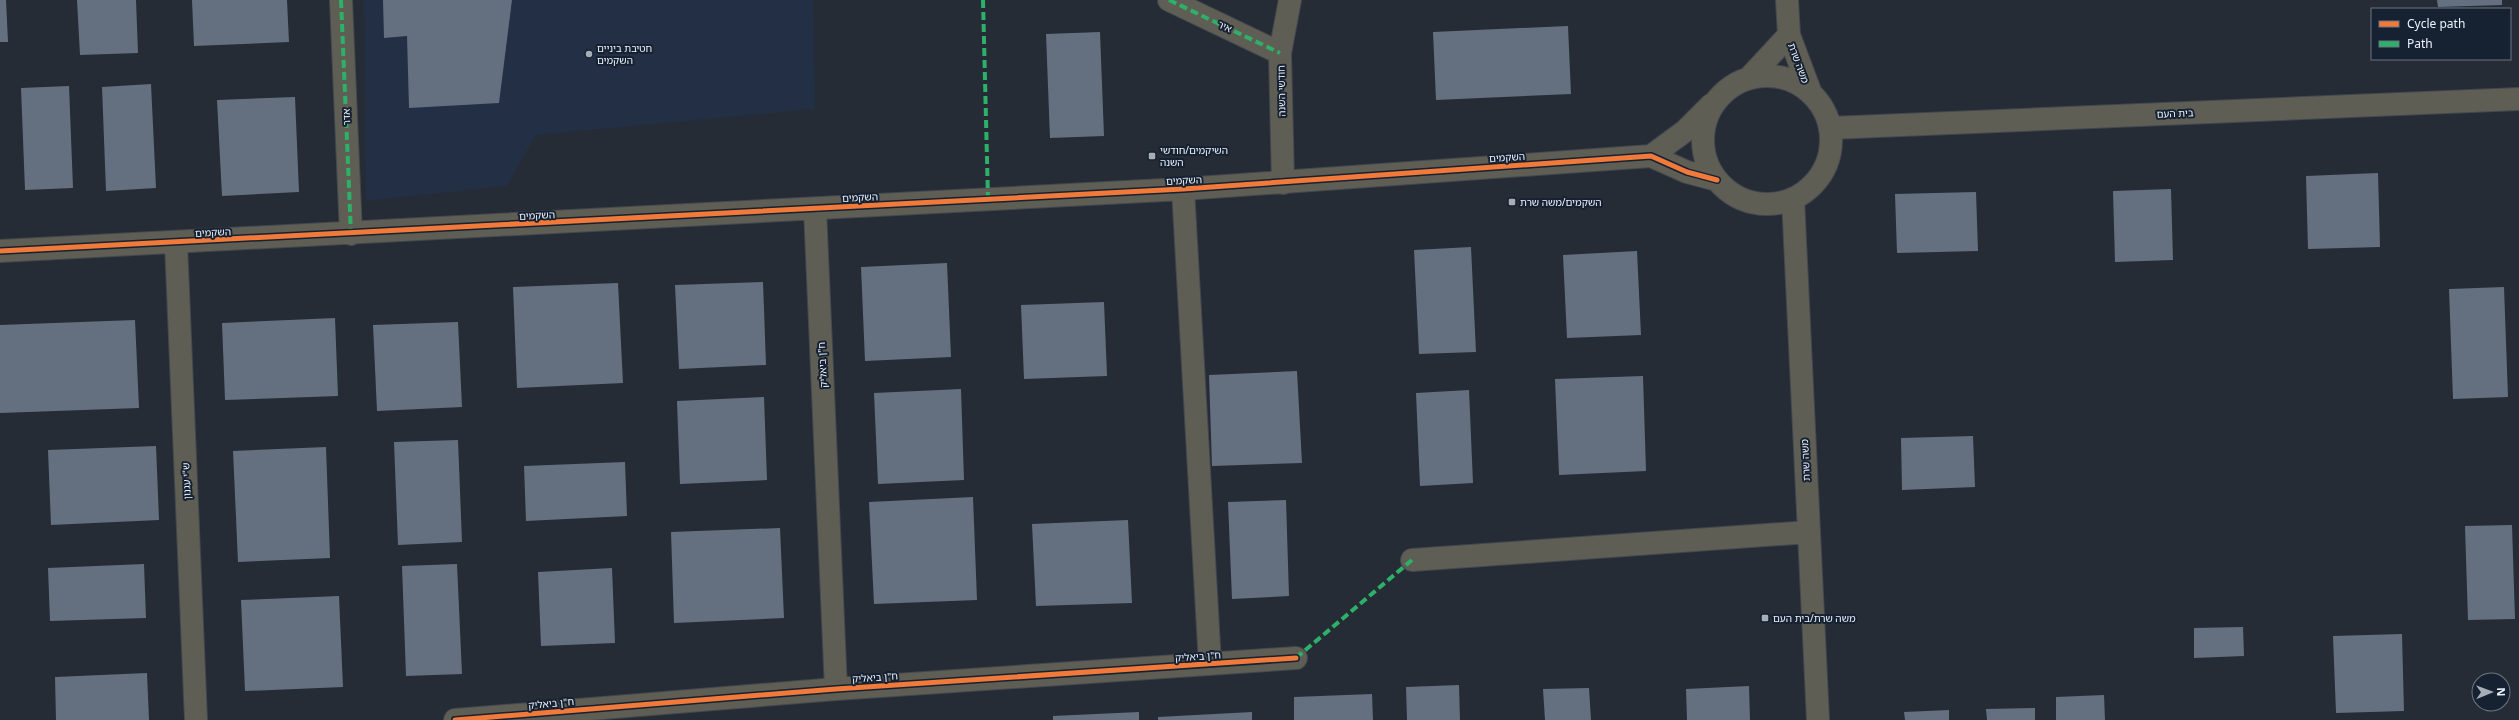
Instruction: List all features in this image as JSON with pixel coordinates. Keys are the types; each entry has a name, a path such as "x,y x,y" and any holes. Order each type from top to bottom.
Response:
{"street":[{"name":"אדר","path":"341,0 351,234"},
{"name":"איר","path":"1169,0 1280,53"},
{"name":"חודשי השנה","path":"1283,183 1280,53 1290,0"},
{"name":"משה שרת","path":"1788,0 1789,35 1810,91"},
{"name":"משה שרת","path":"1750,77 1789,35"},
{"path":"1651,156 1685,131 1731,86 1750,77 1771,75 1791,80 1810,91 1823,108 1830,128 1831,150 1824,170 1811,188 1793,199 1772,204 1751,202 1732,194 1717,180 1707,161 1703,140 1706,119 1716,101"},
{"name":"בית העם","path":"1830,128 2519,99"},
{"name":"השקמים","path":"0,251 351,234 1183,189 1651,156 1687,172 1717,180"},
{"path":"1183,189 1210,664"},
{"name":"משה שרת","path":"1793,199 1818,720"},
{"name":"ח\"ן ביאליק","path":"815,209 836,689"},
{"name":"ש\"י עגנון","path":"176,243 196,720"},
{"path":"1412,560 1809,532"},
{"name":"ח\"ן ביאליק","path":"455,720 836,689 1296,658"}],"shaded area":[{"name":"חטיבת ביניים השקמים","path":"364,0 813,0 815,109 536,135 507,186 366,201"}],"building":[{"path":"0,0 6,0 8,42 0,42"},
{"path":"77,0 136,0 138,53 80,55"},
{"path":"192,0 287,0 289,42 194,46"},
{"path":"383,0 512,0 499,103 409,108 407,36 384,38"},
{"path":"2437,0 2502,0 2502,5 2438,7"},
{"path":"1568,26 1571,94 1436,100 1433,32"},
{"path":"1100,32 1104,136 1050,138 1046,34"},
{"path":"151,84 156,188 106,191 102,87"},
{"path":"69,86 73,188 25,190 21,88"},
{"path":"295,97 299,192 222,196 217,100"},
{"path":"2378,173 2380,247 2308,249 2306,176"},
{"path":"2171,189 2173,260 2115,262 2113,191"},
{"path":"1976,192 1978,251 1897,253 1895,194"},
{"path":"1471,247 1476,352 1419,354 1414,250"},
{"path":"1637,251 1641,335 1567,338 1563,255"},
{"path":"947,263 951,357 865,361 861,267"},
{"path":"763,282 766,365 679,369 675,285"},
{"path":"618,283 623,383 517,388 513,287"},
{"path":"2504,287 2508,397 2453,399 2449,289"},
{"path":"1104,302 1107,376 1024,379 1021,305"},
{"path":"335,318 338,396 225,400 222,323"},
{"path":"135,320 139,408 0,413 0,325"},
{"path":"458,322 462,407 377,411 373,325"},
{"path":"1297,371 1302,463 1212,466 1209,375"},
{"path":"1643,376 1646,471 1559,475 1555,379"},
{"path":"961,389 964,480 878,484 874,393"},
{"path":"1469,390 1473,483 1420,486 1416,393"},
{"path":"764,397 767,480 680,484 677,401"},
{"path":"1973,436 1975,487 1902,490 1901,438"},
{"path":"458,440 462,542 398,545 394,442"},
{"path":"156,446 159,520 51,525 48,450"},
{"path":"326,447 330,558 238,562 233,451"},
{"path":"625,462 627,516 526,521 524,466"},
{"path":"973,497 977,600 874,604 869,502"},
{"path":"1286,500 1289,596 1232,599 1228,502"},
{"path":"1128,520 1132,603 1036,606 1032,524"},
{"path":"2512,525 2515,619 2468,620 2465,526"},
{"path":"780,528 784,618 674,623 671,532"},
{"path":"144,564 146,618 50,621 48,568"},
{"path":"457,564 462,674 406,676 402,566"},
{"path":"612,568 615,643 541,646 538,572"},
{"path":"339,596 343,687 245,691 241,600"},
{"path":"2243,627 2244,656 2194,658 2194,628"},
{"path":"2402,634 2404,711 2336,713 2333,636"},
{"path":"147,673 149,720 56,720 55,677"},
{"path":"1459,685 1460,720 1407,720 1406,687"},
{"path":"1749,686 1750,720 1687,720 1686,689"},
{"path":"1589,688 1591,720 1545,720 1543,689"},
{"path":"1372,694 1373,720 1294,720 1294,697"},
{"path":"2104,695 2105,720 2056,720 2056,697"},
{"path":"2035,708 2035,720 1987,720 1986,709"},
{"path":"1949,710 1949,720 1905,720 1904,712"},
{"path":"1139,712 1139,720 1053,720 1053,716"},
{"path":"1252,712 1252,720 1158,720 1158,717"}],"marked path":[{"path":"341,0 351,234"},
{"path":"983,0 988,199"},
{"path":"1169,0 1280,53"},
{"path":"1296,658 1412,560"}],"cycle path":[{"path":"0,251 1183,189 1651,156 1687,172 1717,180"},
{"path":"455,720 836,689 1296,658"}],"place":[{"name":"חטיבת ביניים השקמים","path":"589,54"},
{"name":"השיקמים/חודשי השנה","path":"1152,156"},
{"name":"השקמים/משה שרת","path":"1512,202"},
{"name":"משה שרת/בית העם","path":"1765,618"}]}
